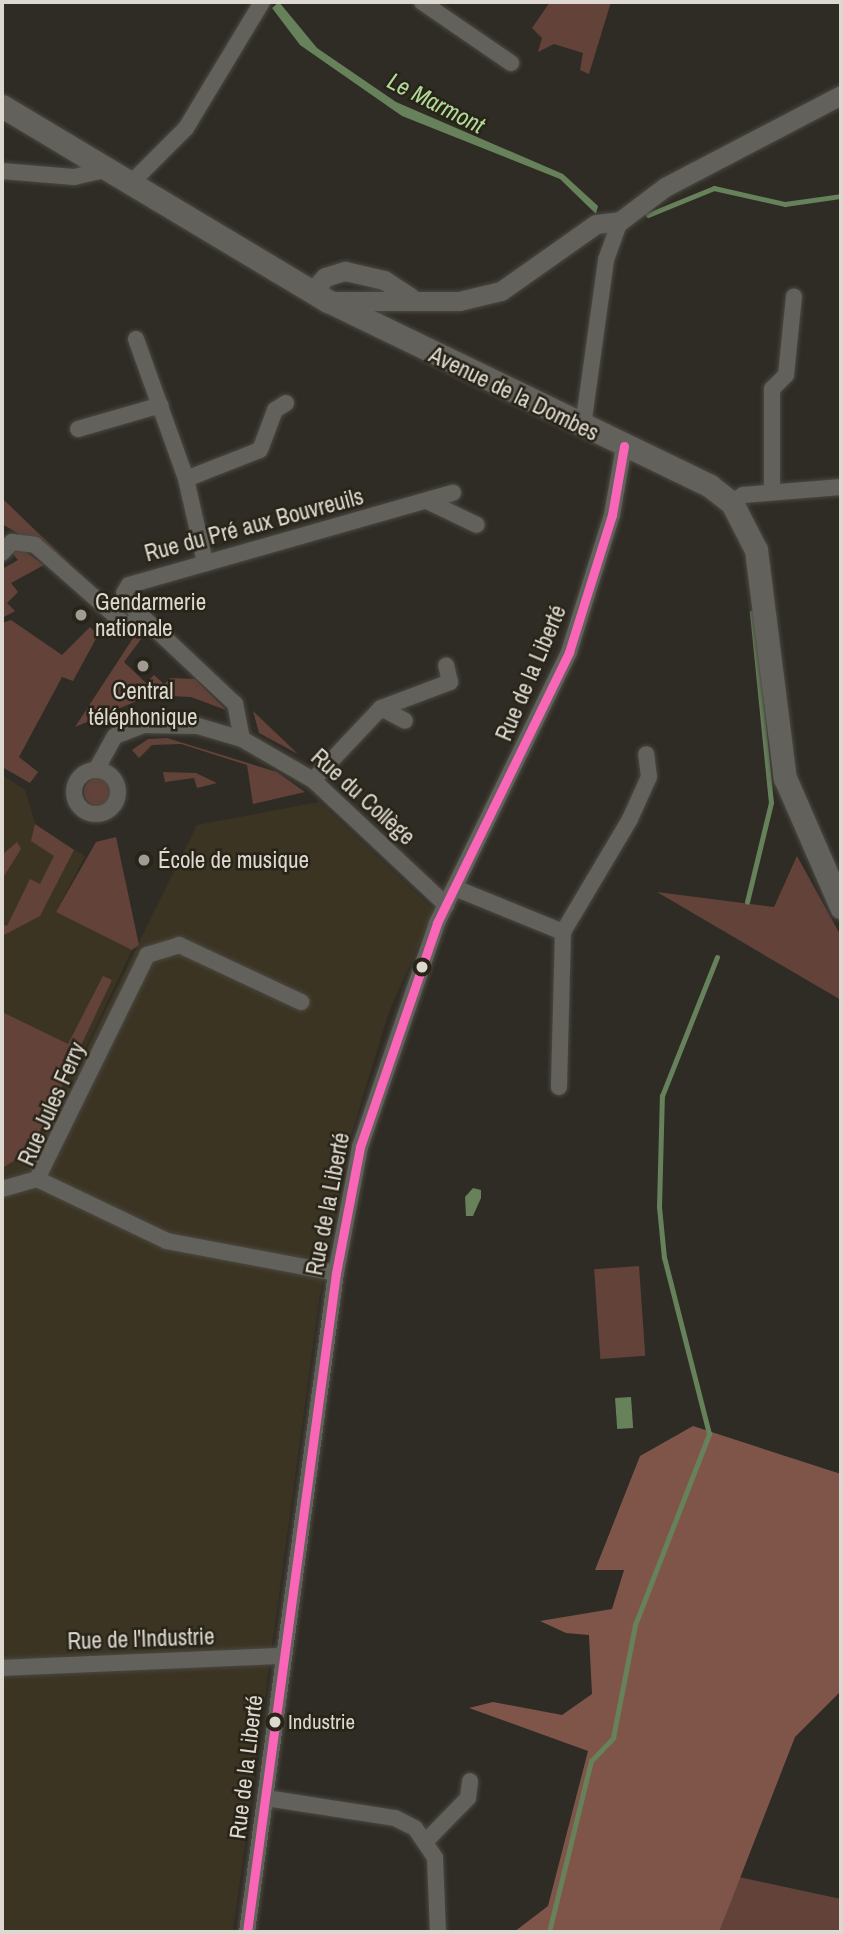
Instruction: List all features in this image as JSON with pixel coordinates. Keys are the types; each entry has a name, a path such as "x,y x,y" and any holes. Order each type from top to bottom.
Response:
{"main road":[{"name":"Avenue de la Dombes","path":"2,106 321,296 710,486 732,503 755,550 780,752 795,808 841,907"}],"street":[{"path":"131,183 186,128 262,2"},
{"path":"422,2 511,63"},
{"path":"321,296 410,297 459,301 489,295 535,271 596,224 620,221 665,187 841,95"},
{"path":"2,170 74,177 110,169"},
{"path":"583,426 606,260 620,221"},
{"path":"772,491 772,389 786,375 794,296"},
{"path":"136,339 186,479 205,562"},
{"path":"186,479 260,450 275,410 286,403"},
{"path":"78,429 161,405"},
{"name":"Rue de la Liberté","path":"247,1932 282,1656 336,1273 360,1147 446,905 569,652 612,515 624,446"},
{"path":"732,503 772,491 841,488"},
{"name":"Rue du Pré aux Bouvreuils","path":"242,739 234,704 140,615 124,593 129,584 453,493"},
{"path":"427,500 477,525"},
{"path":"2,552 12,542 35,545 128,627 140,615"},
{"path":"313,779 381,708 450,682 446,665"},
{"path":"381,708 405,721"},
{"name":"Rue du Collège","path":"96,770 115,736 142,725 198,726 242,739 313,779 446,905"},
{"path":"559,1087 563,932 630,819 649,777 646,754"},
{"path":"455,888 563,932"},
{"name":"Rue Jules Ferry","path":"301,1002 179,944 148,955 37,1179 167,1241 336,1273"},
{"path":"2,1189 37,1179"},
{"name":"Rue de l'Industrie","path":"2,1668 282,1656"},
{"path":"427,1840 468,1798 470,1781"},
{"path":"266,1798 394,1818 427,1840 435,1858 438,1932"}],"shaded area":[{"path":"279,2 317,48 396,102 563,174 598,206 596,214 560,179 402,116 300,45 272,8"},
{"path":"550,2 611,2 589,74 580,70 583,53 554,44 538,52 542,38 532,28"},
{"path":"2,498 71,565 2,524"},
{"path":"17,546 44,565 11,583 18,592 7,603 15,611 2,618 2,569 18,560 11,552"},
{"path":"11,620 62,655 90,627 98,635 73,681 62,677 19,757 38,772 30,783 2,767 2,623"},
{"path":"139,629 147,631 124,662 146,683 154,675 164,684 171,678 195,679 226,710 191,697 151,695 75,727"},
{"path":"253,711 298,754 259,733"},
{"path":"167,738 277,772 305,792 253,804 247,765 181,744 152,745 139,758 132,750 148,739"},
{"path":"163,772 196,773 217,783 197,788 194,778 165,782"},
{"path":"2,775 25,790 36,826 85,856 56,912 132,950 59,1104 197,825 319,802 434,910 389,1012 349,1142 319,1301 233,1932 2,1932"},
{"path":"98,778 108,782 112,792 108,802 98,806 88,802 84,792 88,782"},
{"path":"35,824 74,850 40,916 2,936 2,924 7,926 30,879 40,884 54,856 31,841"},
{"path":"116,837 139,945 132,950 56,912 96,842"},
{"path":"17,842 21,849 2,879 2,855"},
{"path":"797,856 841,936 841,1000 657,892 774,907"},
{"path":"103,976 112,980 31,1151 2,1168 2,1012 68,1044"},
{"path":"473,1188 481,1190 481,1198 473,1216 466,1216 465,1197"},
{"path":"639,1266 645,1356 600,1359 594,1269"},
{"path":"631,1397 633,1428 617,1429 615,1398"},
{"path":"693,1426 841,1474 841,1691 795,1737 719,1932 514,1932 548,1906 588,1751 469,1708 493,1702 562,1715 592,1694 589,1635 566,1633 540,1621 612,1609 624,1570 595,1570 640,1456"},
{"path":"739,1877 841,1899 841,1932 719,1932"}],"waterway":[{"name":"Le Marmont","path":"648,215 714,188 785,204 841,196"},
{"path":"747,902 771,803 752,613"},
{"path":"549,1932 591,1761 613,1738 635,1625 709,1434 664,1258 659,1207 662,1096 717,957"}],"transit line":[{"path":"247,1932 336,1273 360,1147 437,923 569,652 612,515 624,446"}],"place":[{"name":"Gendarmerie nationale","path":"81,615"},
{"name":"Central téléphonique","path":"143,666"},
{"name":"École de musique","path":"144,860"},
{"name":"Industrie","path":"275,1722"}]}
